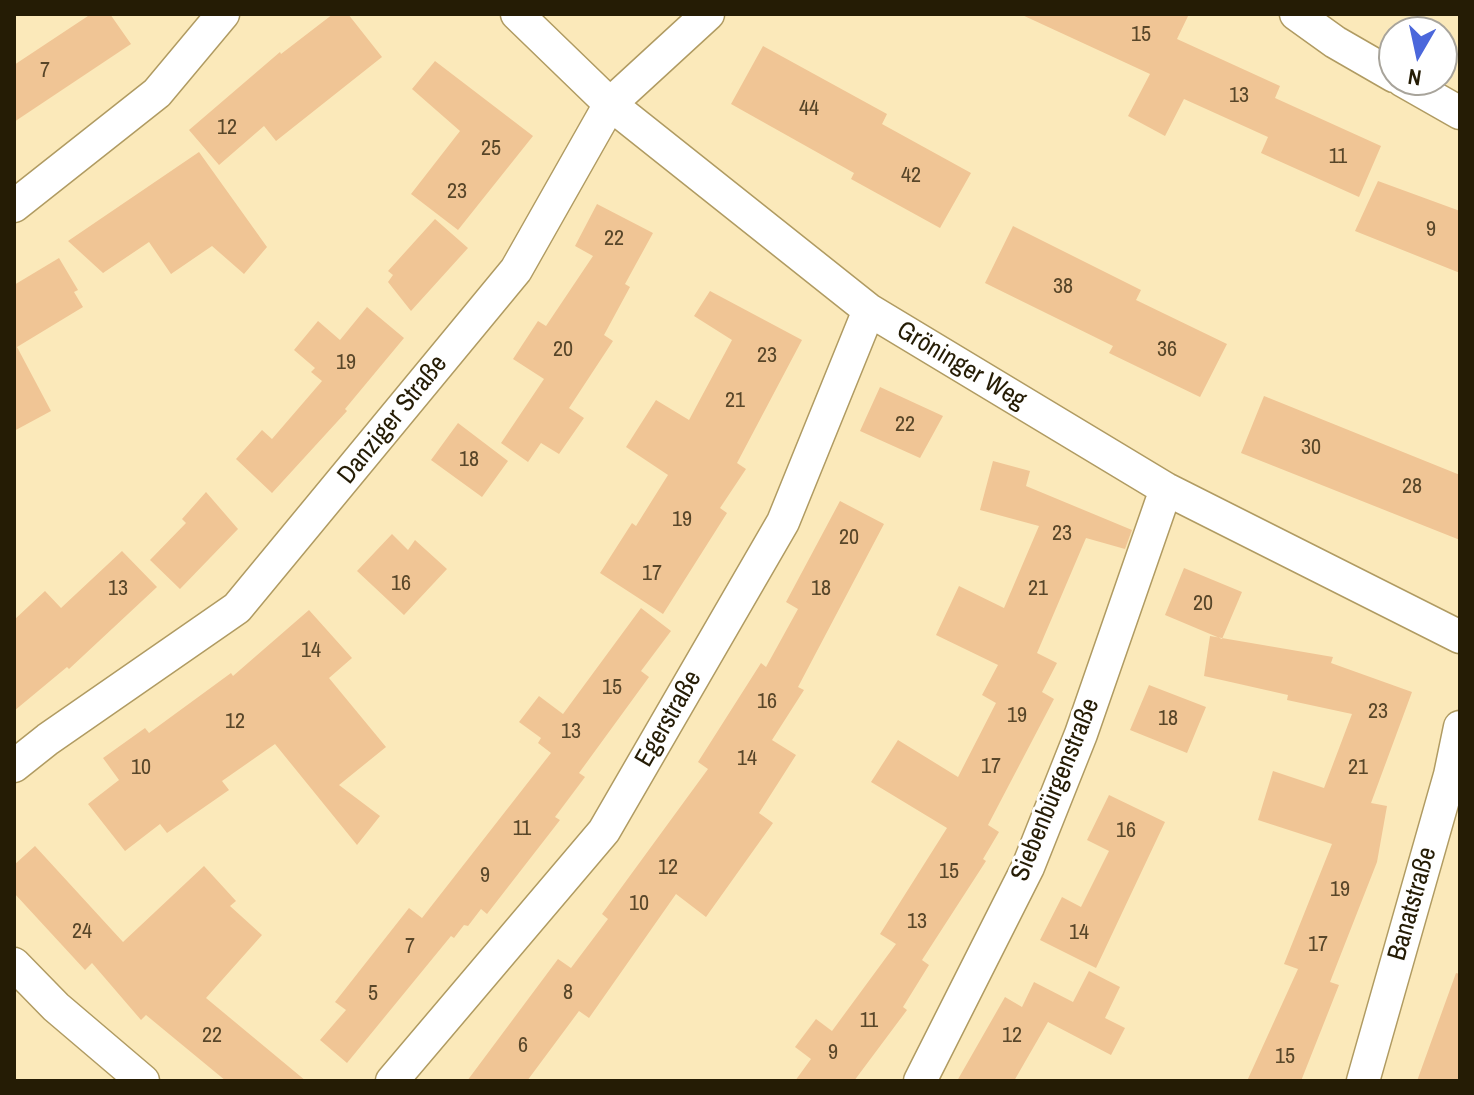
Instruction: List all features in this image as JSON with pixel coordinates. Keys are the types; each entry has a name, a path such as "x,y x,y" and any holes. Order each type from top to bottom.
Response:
{"street":[{"path":"14,206 157,93 223,14"},
{"name":"Gröninger Weg","path":"517,14 610,104 869,310 1166,489 1460,637"},
{"name":"Danziger Straße","path":"14,766 237,608 516,270 610,104 708,14"},
{"path":"1296,14 1335,42 1378,67"},
{"path":"1430,96 1460,113"},
{"name":"Egerstraße","path":"392,1081 604,831 783,522 869,310"},
{"name":"Siebenbürgenstraße","path":"920,1081 1028,867 1081,734 1166,489"},
{"name":"Banatstraße","path":"1363,1081 1450,775 1460,727"},
{"path":"14,964 56,1007 143,1081"}],"building":[{"path":"91,14 110,14 131,44 14,122 14,65"},
{"path":"333,14 348,14 382,57 276,141 264,126 219,165 189,130 280,52"},
{"path":"1020,14 1189,14 1177,39 1280,86 1275,98 1381,146 1359,197 1261,153 1268,137 1184,99 1165,136 1128,116 1150,74"},
{"path":"763,46 887,114 882,124 971,173 940,228 851,179 854,173 731,104"},
{"path":"435,61 533,136 458,230 411,194 460,131 412,89"},
{"path":"199,152 267,247 244,274 212,246 171,274 149,242 103,273 68,241"},
{"path":"1378,181 1460,211 1460,273 1355,231"},
{"path":"597,204 653,233 625,284 630,287 604,335 613,341 569,408 584,418 559,454 541,443 528,462 501,443 544,379 513,359 538,321 546,326 593,256 575,246"},
{"path":"435,219 468,248 411,311 388,282 393,275 388,271"},
{"path":"1013,226 1141,290 1136,300 1227,344 1200,397 1109,353 1113,346 985,283"},
{"path":"59,258 78,290 74,292 83,307 17,347 51,411 14,431 14,285"},
{"path":"710,291 802,340 737,463 746,469 720,508 727,513 663,614 600,573 632,523 636,526 668,475 626,447 656,400 689,420 732,340 694,316"},
{"path":"367,307 404,338 345,409 347,411 272,493 236,459 262,430 272,439 322,381 311,372 315,368 294,350 318,321 340,340"},
{"path":"880,387 943,416 920,458 860,431"},
{"path":"1264,396 1460,475 1460,540 1241,453"},
{"path":"458,423 508,461 482,497 431,460"},
{"path":"993,461 1030,471 1026,486 1132,530 1125,549 1086,538 1037,653 1057,663 1042,692 1054,699 988,825 999,832 983,859 986,861 922,960 929,965 903,1007 907,1010 854,1081 795,1081 811,1059 795,1047 816,1019 832,1031 896,944 880,934 947,828 871,782 898,740 958,777 996,703 982,695 998,665 936,635 959,586 1004,608 1039,526 980,510"},
{"path":"206,492 238,529 180,589 150,560 186,523 182,519"},
{"path":"840,501 884,524 798,687 804,690 772,740 796,755 759,813 773,823 706,917 676,894 589,1018 579,1011 527,1081 467,1081 558,959 571,968 608,919 602,914 708,769 698,762 761,663 766,667 798,609 786,602"},
{"path":"392,534 408,550 415,540 447,569 404,615 357,571"},
{"path":"122,551 157,587 69,669 67,667 14,711 14,620 45,591 61,608"},
{"path":"1184,568 1242,592 1222,639 1165,615"},
{"path":"641,608 671,631 641,671 649,677 579,773 585,777 555,817 560,820 487,914 481,909 468,926 464,925 454,938 451,936 347,1063 320,1040 346,1010 335,1002 409,908 422,918 551,753 538,743 541,738 519,722 539,696 563,714"},
{"path":"309,610 352,658 329,678 386,747 339,785 380,816 357,845 275,744 222,781 229,790 167,833 160,824 125,851 88,804 119,780 103,758 145,728 149,733 231,673 233,676"},
{"path":"1210,636 1333,657 1331,663 1412,692 1371,803 1387,806 1377,862 1330,982 1339,985 1301,1081 1247,1081 1298,969 1284,964 1332,844 1258,820 1273,771 1324,788 1352,714 1287,700 1288,695 1204,676"},
{"path":"1149,685 1206,707 1187,753 1130,730"},
{"path":"1109,795 1165,822 1096,968 1040,940 1062,897 1081,907 1109,851 1087,840"},
{"path":"35,846 123,942 204,866 236,901 230,906 262,935 206,998 306,1081 226,1081 146,1015 141,1020 92,963 85,970 14,893 14,865"},
{"path":"1089,971 1120,987 1105,1018 1125,1028 1111,1055 1048,1022 1014,1081 957,1081 1005,997 1022,1007 1034,982 1073,1002"},
{"path":"1456,973 1460,974 1460,1081 1417,1081"}]}
